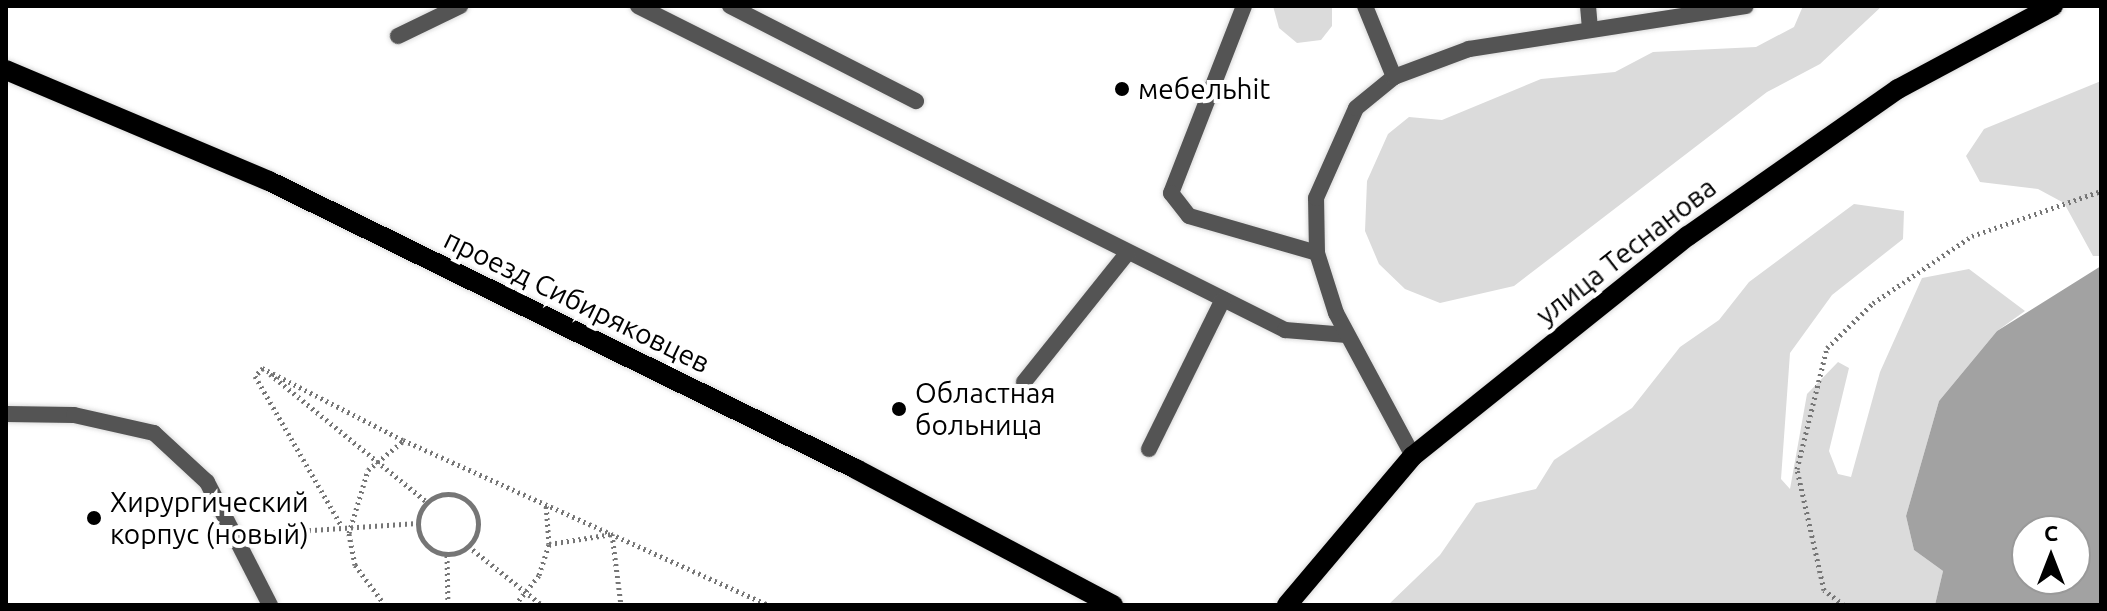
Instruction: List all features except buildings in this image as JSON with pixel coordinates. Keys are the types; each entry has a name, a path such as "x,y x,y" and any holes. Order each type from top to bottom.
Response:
{"main road":[{"name":"улица Теснанова","path":"1287,605 1413,456 1754,186 1898,89 2053,6"},
{"name":"проезд Сибиряковцев","path":"6,70 269,181 856,469 1113,605"}],"street":[{"path":"398,36 460,6"},
{"path":"638,6 1285,330 1347,335"},
{"path":"730,6 916,101"},
{"path":"1244,6 1171,193 1189,216 1317,253"},
{"path":"1365,6 1394,77"},
{"path":"1588,6 1590,27"},
{"path":"1413,456 1347,335 1317,253 1316,198 1338,136 1366,97 1394,77 1469,49 1590,27 1746,6"},
{"path":"1024,382 1128,252"},
{"path":"1149,449 1223,299"},
{"path":"6,414 74,415 154,433 207,482 270,605"}],"path":[{"path":"1844,605 1824,590 1797,469 1827,348 1873,303 1972,236 2101,191"},
{"path":"262,368 403,440 768,605"},
{"path":"262,368 427,502"},
{"path":"262,368 255,376 341,525"},
{"path":"385,605 355,565 350,525 354,500 377,463 403,440"},
{"path":"445,494 470,504 477,530 468,546 447,555 426,545 418,523 427,502 445,494"},
{"path":"515,605 527,592 549,544 546,504"},
{"path":"234,537 341,525 418,523"},
{"path":"549,544 612,534"},
{"path":"612,534 621,605"},
{"path":"468,546 542,605"},
{"path":"447,555 448,605"}],"shaded area":[{"path":"1273,6 1332,6 1332,26 1321,40 1297,43 1279,28"},
{"path":"1803,6 1882,6 1820,64 1767,92 1514,286 1440,303 1405,289 1379,264 1365,231 1367,181 1388,134 1409,117 1442,120 1541,79 1615,72 1653,52 1756,47 1794,27"},
{"path":"2101,81 2101,256 2093,256 2064,203 2038,189 1980,182 1966,156 1984,129"},
{"path":"1854,204 1904,211 1903,239 1832,295 1790,353 1781,479 1790,489 1807,394 1838,362 1849,368 1829,451 1838,474 1851,477 1880,372 1922,278 1969,269 2025,311 1997,331 1939,401 1906,516 1914,550 1943,571 1935,605 1388,605 1440,555 1476,503 1536,489 1554,460 1632,408 1680,347 1719,320 1749,282"},
{"path":"2101,266 2101,605 1935,605 1943,571 1914,550 1906,516 1939,401 1997,331"}],"place":[{"name":"мебельhit","path":"1122,89"},
{"name":"Областная больница","path":"899,409"},
{"name":"Хирургический корпус (новый)","path":"94,518"}]}
